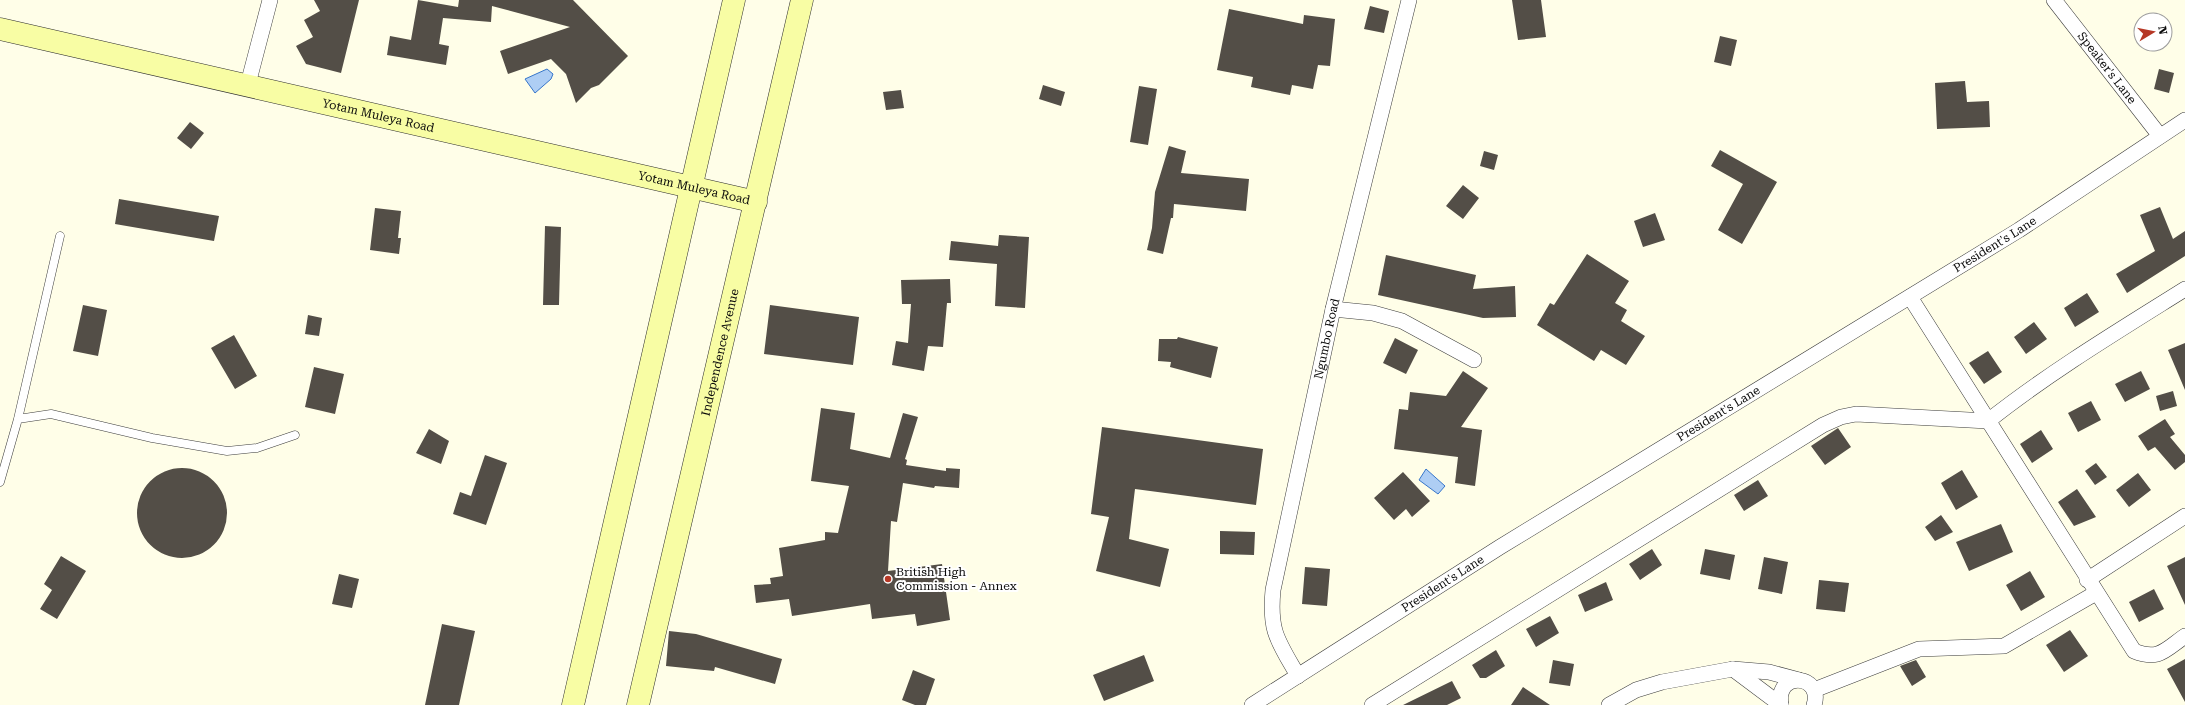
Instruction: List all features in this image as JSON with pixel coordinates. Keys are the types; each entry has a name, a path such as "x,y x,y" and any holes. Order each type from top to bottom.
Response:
{"main road":[{"path":"573,705 693,186 734,0"},
{"name":"Independence Avenue","path":"638,705 802,0"},
{"name":"Yotam Muleya Road","path":"0,29 248,84 568,160 693,186 756,202"}],"street":[{"path":"248,84 270,0"},
{"name":"Ngumbo Road","path":"1298,676 1274,632 1271,614 1273,590 1333,309 1409,0"},
{"name":"Speaker's Lane","path":"2054,0 2160,136"},
{"name":"President's Lane","path":"1252,705 1500,547 2019,230 2185,120"},
{"path":"1372,705 1829,422 1841,417 1856,414 1988,421 2017,398 2074,359 2185,289"},
{"path":"1910,297 2087,580 2134,651 2145,656 2155,656 2185,636"},
{"path":"1333,309 1373,313 1402,321 1474,360"},
{"path":"2087,580 2185,516"},
{"path":"1814,690 1919,649 2004,646 2096,593"},
{"path":"1608,705 1636,690 1662,682 1733,669 1769,672 1808,683 1814,690 1816,699 1814,705"},
{"path":"1733,669 1781,705"},
{"path":"1781,705 1780,696 1783,688 1790,682 1799,680"}],"lane":[{"path":"0,482 2,463 18,419 60,236"},
{"path":"18,419 51,414 152,438 227,451 257,448 295,435"}],"water":[{"path":"547,69 553,74 551,79 535,93 525,79"},
{"path":"1426,469 1445,486 1438,494 1419,480"}],"building":[{"path":"314,0 359,0 341,73 306,64 296,46 313,37 304,20 320,11"},
{"path":"418,0 458,7 459,0 573,0 628,56 599,85 591,88 576,103 566,74 551,59 508,74 500,51 570,27 492,6 491,22 443,18 439,44 449,46 446,65 387,55 390,36 411,40"},
{"path":"1512,0 1541,0 1546,37 1518,40"},
{"path":"1370,6 1389,11 1384,33 1364,29"},
{"path":"1229,9 1303,24 1304,15 1335,19 1330,66 1318,65 1313,89 1292,85 1290,95 1251,87 1253,77 1217,70"},
{"path":"1720,36 1737,40 1731,66 1714,62"},
{"path":"2159,69 2174,73 2169,93 2154,89"},
{"path":"1965,81 1967,102 1989,101 1990,127 1937,129 1935,83"},
{"path":"1043,85 1065,92 1061,106 1039,99"},
{"path":"1139,86 1157,89 1148,145 1130,142"},
{"path":"901,90 904,108 886,110 883,92"},
{"path":"190,122 204,133 191,149 177,138"},
{"path":"1169,146 1186,151 1181,173 1249,179 1246,211 1174,204 1173,218 1171,218 1163,254 1147,250 1152,228 1155,192"},
{"path":"1720,150 1777,182 1742,244 1718,230 1743,184 1711,166"},
{"path":"1484,151 1498,155 1494,170 1480,166"},
{"path":"1463,185 1479,198 1463,219 1446,206"},
{"path":"119,199 219,216 214,241 115,224"},
{"path":"2160,207 2173,239 2185,231 2185,256 2127,293 2116,274 2155,251 2140,215"},
{"path":"375,208 401,211 398,238 401,238 399,254 370,250"},
{"path":"1655,213 1665,240 1643,247 1634,221"},
{"path":"545,226 561,227 559,305 543,305"},
{"path":"999,235 1029,237 1025,308 995,306 997,264 949,260 951,241 998,246"},
{"path":"1587,254 1629,281 1615,303 1627,310 1621,321 1645,336 1626,365 1601,350 1594,361 1537,325 1550,303 1554,305"},
{"path":"1386,255 1476,275 1473,289 1515,286 1516,317 1483,318 1378,295"},
{"path":"950,279 951,303 947,303 943,347 928,346 924,371 892,365 896,341 908,343 911,304 902,304 901,280"},
{"path":"2087,293 2099,312 2075,327 2064,308"},
{"path":"83,305 107,310 98,356 73,351"},
{"path":"770,305 859,317 853,365 764,354"},
{"path":"308,315 322,318 319,336 305,334"},
{"path":"2034,322 2047,339 2026,354 2014,337"},
{"path":"234,335 257,376 235,389 211,348"},
{"path":"1178,337 1218,347 1211,378 1170,367 1171,362 1158,361 1159,339 1177,339"},
{"path":"1395,338 1418,350 1406,374 1383,363"},
{"path":"2185,343 2185,390 2168,350"},
{"path":"1988,351 2002,372 1984,384 1969,363"},
{"path":"314,367 344,374 335,414 305,407"},
{"path":"1463,371 1488,388 1461,427 1482,430 1475,486 1455,483 1458,457 1394,449 1399,409 1408,410 1410,392 1446,396"},
{"path":"2141,371 2150,389 2125,402 2115,384"},
{"path":"2173,391 2177,406 2160,411 2156,396"},
{"path":"2091,401 2101,420 2078,432 2068,413"},
{"path":"821,408 855,413 850,449 890,458 903,413 918,417 905,459 907,460 906,465 946,471 946,468 960,469 959,488 935,486 934,488 903,483 897,522 891,521 888,571 942,564 950,620 917,626 915,614 872,619 870,604 792,616 789,599 756,603 754,585 771,584 770,578 783,576 779,548 825,540 825,532 838,533 849,486 811,481"},
{"path":"2165,419 2175,434 2170,437 2185,455 2185,462 2175,470 2155,447 2148,451 2138,436"},
{"path":"1102,427 1263,449 1256,505 1135,489 1129,539 1169,549 1160,587 1096,571 1109,517 1091,514"},
{"path":"1838,428 1851,447 1825,465 1811,446"},
{"path":"429,429 449,441 441,464 416,453"},
{"path":"2041,430 2053,449 2032,463 2020,444"},
{"path":"485,455 507,463 486,525 453,514 460,492 471,496"},
{"path":"2096,463 2107,477 2095,485 2085,471"},
{"path":"182,468 199,472 214,481 223,496 227,513 223,530 214,545 199,554 182,558 165,554 150,545 141,530 137,513 141,496 150,481 165,472"},
{"path":"1962,470 1978,497 1956,510 1941,483"},
{"path":"1403,472 1430,501 1412,517 1406,509 1394,520 1374,498"},
{"path":"2138,473 2151,490 2129,507 2116,490"},
{"path":"1758,480 1768,496 1744,511 1734,495"},
{"path":"2077,489 2096,517 2074,526 2058,502"},
{"path":"1941,515 1953,532 1935,541 1925,527"},
{"path":"2001,524 2013,552 1969,571 1956,542"},
{"path":"1220,531 1255,532 1254,555 1220,554"},
{"path":"1652,549 1662,565 1640,580 1629,564"},
{"path":"1705,549 1735,555 1730,580 1700,574"},
{"path":"61,556 86,571 57,619 40,609 52,590 44,584"},
{"path":"1764,557 1788,562 1782,594 1758,589"},
{"path":"2185,557 2185,605 2167,566"},
{"path":"1305,567 1330,569 1327,606 1302,604"},
{"path":"2030,571 2045,597 2021,611 2006,585"},
{"path":"339,574 359,579 352,608 332,604"},
{"path":"1819,580 1849,583 1845,612 1816,609"},
{"path":"1606,582 1613,600 1585,612 1578,595"},
{"path":"2154,589 2164,609 2139,622 2129,602"},
{"path":"1550,616 1559,633 1536,647 1526,629"},
{"path":"442,624 475,631 459,705 425,705"},
{"path":"2070,630 2088,656 2064,672 2046,645"},
{"path":"669,631 696,634 782,659 775,684 715,667 714,671 666,666"},
{"path":"1496,650 1505,666 1486,678 1480,678 1472,665"},
{"path":"1144,655 1154,681 1104,701 1093,675"},
{"path":"2185,659 2185,702 2167,669"},
{"path":"1553,660 1574,664 1570,686 1549,683"},
{"path":"1916,660 1926,677 1912,686 1900,666"},
{"path":"913,670 935,679 926,705 915,705 902,700"},
{"path":"1452,681 1461,698 1447,705 1403,705"},
{"path":"1523,687 1550,705 1511,705"}],"place":[{"name":"British High Commission - Annex","path":"888,579"}]}
